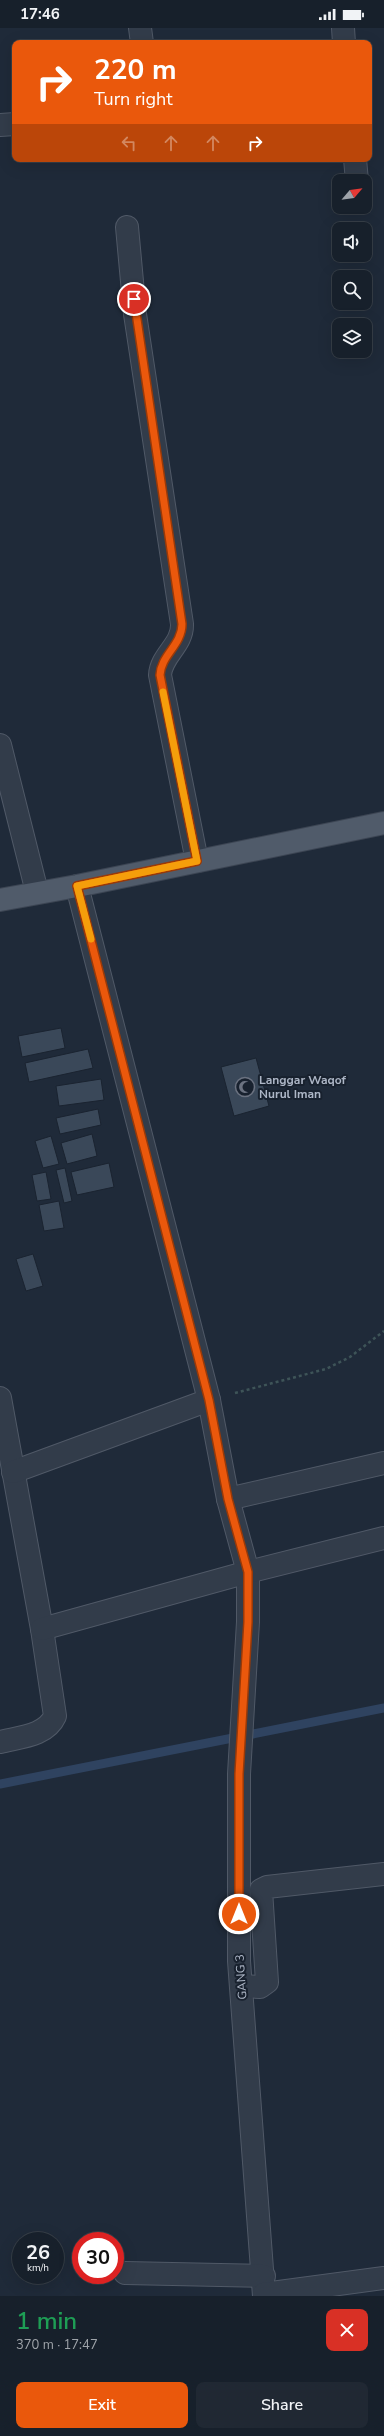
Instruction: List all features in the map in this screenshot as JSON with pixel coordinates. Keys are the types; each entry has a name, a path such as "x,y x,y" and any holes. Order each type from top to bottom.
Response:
{"main road":[{"path":"0,900 37,892 77,886 384,823"}],"street":[{"path":"140,28 142,40"},
{"path":"343,28 344,40"},
{"path":"0,125 12,124"},
{"path":"355,162 356,174"},
{"path":"126,227 136,314 182,624 179,639 165,660 160,675 197,861"},
{"path":"0,745 37,892"},
{"name":"GANG 3","path":"77,886 209,1400 228,1499 248,1572 245,1680 239,1774 239,1961 264,2288"},
{"path":"0,1398 42,1629 55,1716 51,1724 43,1731 0,1742"},
{"path":"13,1472 209,1400"},
{"path":"228,1499 384,1463"},
{"path":"42,1629 248,1572 384,1538"},
{"path":"242,1986 260,1987 266,1982 261,1890 267,1887 384,1874"},
{"path":"125,2273 264,2288 384,2278"}],"path":[{"path":"209,1400 326,1370 350,1357 384,1331"}],"building":[{"path":"61,1028 65,1048 22,1057 18,1036"},
{"path":"88,1049 93,1068 29,1082 25,1063"},
{"name":"Langgar Waqof Nurul Iman","path":"256,1058 269,1106 234,1116 221,1067"},
{"path":"101,1079 104,1100 59,1106 56,1086"},
{"path":"98,1109 101,1125 60,1134 56,1118"},
{"path":"92,1134 97,1156 67,1164 61,1143"},
{"path":"51,1136 59,1164 43,1168 35,1141"},
{"path":"109,1163 114,1187 77,1195 71,1172"},
{"path":"65,1168 72,1201 64,1203 56,1170"},
{"path":"46,1172 51,1199 37,1201 32,1175"},
{"path":"59,1201 64,1228 44,1231 39,1205"},
{"path":"33,1254 43,1286 26,1291 16,1259"}],"waterway":[{"path":"0,1784 384,1708"}],"slow traffic":[{"path":"91,939 77,886 197,861 163,692"}],"place":[{"name":"Langgar Waqof Nurul Iman","path":"245,1087"}],"route":[{"path":"134,299 182,624 181,636 165,660 160,675 197,861 77,886 209,1400 228,1499 248,1572 248,1622 239,1774 239,1914"}]}
